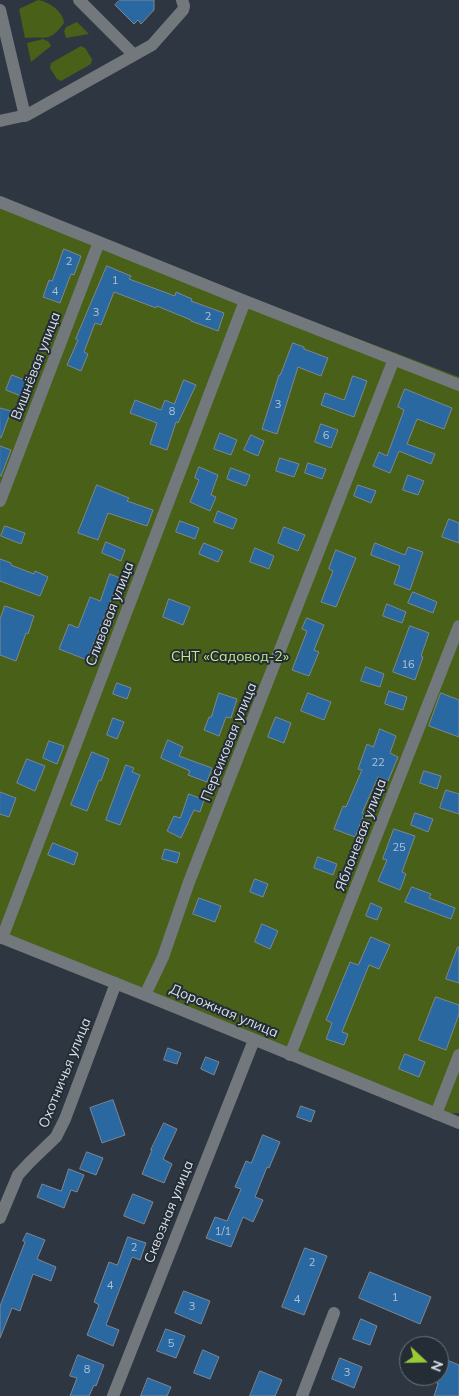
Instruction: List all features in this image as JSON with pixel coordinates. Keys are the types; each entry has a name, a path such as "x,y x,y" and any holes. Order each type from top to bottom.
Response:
{"street":[{"path":"79,0 134,55"},
{"path":"0,121 25,116 152,45 183,10 182,0"},
{"path":"0,10 25,116"},
{"path":"0,202 459,385"},
{"name":"Вишнёвая улица","path":"0,501 99,242"},
{"name":"Сливовая улица","path":"1,938 245,301"},
{"name":"Персиковая улица","path":"145,995 163,957 189,882 394,360"},
{"name":"Яблоневая улица","path":"290,1055 459,626"},
{"name":"Дорожная улица","path":"1,938 459,1123"},
{"name":"Охотничья улица","path":"0,1218 18,1175 56,1137 65,1119 116,983"},
{"name":"Сквозная улица","path":"113,1396 254,1040"},
{"path":"436,1114 459,1055"},
{"path":"302,1396 334,1313"}],"green space":[{"path":"38,0 55,8 61,15 64,23 51,36 25,38 19,9"},
{"path":"77,22 89,34 66,38 64,31 66,27"},
{"path":"43,39 49,42 51,46 31,62 27,43"},
{"path":"81,46 85,48 92,59 91,64 61,81 57,79 50,68 51,63"},
{"name":"СНТ «Садовод-2»","path":"0,200 88,236 459,377 459,1113 436,1114 0,937"}],"building":[{"path":"120,0 154,0 154,10 141,24 138,20 134,24 115,5"},
{"path":"64,249 81,256 74,275 71,274 60,303 43,297 49,280 52,281"},
{"path":"107,266 131,276 129,279 175,296 176,292 192,299 191,301 224,313 218,331 157,306 156,308 114,292 101,325 95,323 84,352 88,354 81,371 67,365"},
{"path":"293,343 328,358 321,376 298,367 277,434 262,429 279,375"},
{"path":"12,375 27,381 21,396 6,390"},
{"path":"353,376 367,381 354,417 321,405 325,393 344,400"},
{"path":"184,380 196,385 178,423 176,422 167,450 150,444 157,423 130,413 135,400 161,410 165,400 174,404"},
{"path":"405,389 452,408 444,429 417,419 407,444 435,454 431,464 399,451 390,473 373,466 379,452 387,456 404,410 398,407"},
{"path":"0,408 11,411 1,438 0,437"},
{"path":"321,424 338,430 331,448 315,442"},
{"path":"220,433 237,440 231,455 214,449"},
{"path":"251,435 264,441 258,456 244,450"},
{"path":"0,446 11,450 1,476 0,476"},
{"path":"280,458 299,464 294,477 276,471"},
{"path":"308,463 326,469 322,479 305,473"},
{"path":"199,467 218,475 211,495 216,497 210,511 190,502 199,480 195,478"},
{"path":"231,468 250,475 246,486 227,479"},
{"path":"408,475 424,481 418,495 403,490"},
{"path":"97,485 129,498 127,501 153,510 147,526 108,513 98,540 78,533"},
{"path":"358,485 376,491 371,503 354,496"},
{"path":"218,511 237,519 233,529 214,522"},
{"path":"449,519 459,523 459,543 442,537"},
{"path":"180,521 199,528 195,539 176,532"},
{"path":"5,526 25,533 21,544 1,536"},
{"path":"284,527 305,535 298,551 278,543"},
{"path":"106,542 125,550 121,561 102,553"},
{"path":"204,543 223,551 218,562 199,554"},
{"path":"375,543 405,555 408,547 423,552 410,590 394,584 400,566 371,555"},
{"path":"255,548 274,556 269,569 250,562"},
{"path":"336,550 356,558 336,607 321,602 333,571 329,569"},
{"path":"0,559 34,574 35,571 48,577 40,596 0,581"},
{"path":"110,574 125,580 119,597 113,595 87,660 59,649 69,624 78,628 90,597 100,601"},
{"path":"413,592 437,602 433,613 408,603"},
{"path":"169,599 190,607 183,625 163,617"},
{"path":"387,604 406,612 402,623 383,616"},
{"path":"5,606 34,616 16,661 0,655 0,620"},
{"path":"307,618 324,625 314,650 319,652 309,676 292,670 307,631 302,629"},
{"path":"410,626 429,633 415,680 393,672"},
{"path":"366,667 384,674 380,687 361,681"},
{"path":"117,683 131,688 127,699 113,694"},
{"path":"389,691 407,697 403,710 385,704"},
{"path":"219,693 237,699 231,718 226,717 219,736 204,730 209,717 211,717"},
{"path":"308,693 331,702 324,720 301,711"},
{"path":"441,693 459,700 459,737 429,726"},
{"path":"276,717 291,723 284,743 268,737"},
{"path":"113,718 124,722 117,739 107,735"},
{"path":"380,729 396,736 390,753 398,757 388,781 378,777 362,813 364,814 355,837 334,829 343,806 346,807 362,770 358,769 367,744 373,747"},
{"path":"168,740 183,747 179,756 212,768 207,782 188,775 190,771 161,758"},
{"path":"49,741 64,746 57,764 43,758"},
{"path":"92,752 109,759 87,811 71,805"},
{"path":"27,759 45,766 35,791 17,783"},
{"path":"126,765 134,768 132,772 140,775 120,825 106,820"},
{"path":"424,771 441,776 437,789 420,783"},
{"path":"446,790 459,794 459,814 440,808"},
{"path":"0,792 16,798 9,817 0,814"},
{"path":"189,794 204,800 200,812 194,810 181,838 167,831 174,816 180,818"},
{"path":"415,813 433,819 428,832 411,825"},
{"path":"394,829 415,836 402,872 406,874 400,890 378,881 387,860 383,859"},
{"path":"53,843 78,853 74,865 48,855"},
{"path":"165,849 180,853 177,863 162,859"},
{"path":"318,857 337,864 333,875 314,868"},
{"path":"255,879 268,884 263,897 250,892"},
{"path":"412,887 431,894 429,898 455,908 451,919 405,902"},
{"path":"199,898 221,906 215,922 193,914"},
{"path":"371,903 382,908 377,920 366,916"},
{"path":"262,924 278,931 270,949 255,942"},
{"path":"371,937 390,945 379,969 369,965 342,1032 348,1034 344,1045 326,1039 332,1023 326,1020 350,962 358,965"},
{"path":"459,947 459,983 446,979"},
{"path":"436,997 459,1005 459,1014 446,1050 419,1040"},
{"path":"168,1048 181,1053 177,1064 164,1060"},
{"path":"405,1054 425,1062 419,1077 399,1069"},
{"path":"206,1057 219,1062 214,1075 201,1069"},
{"path":"113,1100 125,1135 102,1143 90,1108"},
{"path":"301,1106 315,1111 311,1122 297,1117"},
{"path":"164,1123 177,1129 163,1159 172,1164 164,1183 142,1174"},
{"path":"263,1135 280,1142 255,1197 263,1200 253,1222 243,1217 231,1247 206,1238 215,1217 227,1221 241,1189 235,1187 246,1161 251,1163"},
{"path":"87,1152 103,1158 96,1175 80,1169"},
{"path":"69,1169 84,1175 77,1192 71,1190 64,1208 37,1197 42,1184 61,1191"},
{"path":"133,1194 153,1202 144,1224 124,1216"},
{"path":"27,1233 45,1240 37,1259 56,1267 51,1281 33,1274 20,1311 12,1308 0,1338 0,1306"},
{"path":"128,1237 146,1243 140,1260 132,1257 106,1325 119,1330 113,1346 87,1335 99,1305 94,1302 109,1262 117,1265"},
{"path":"305,1248 327,1256 304,1315 282,1307"},
{"path":"370,1272 431,1297 420,1324 359,1298"},
{"path":"184,1291 210,1301 201,1324 175,1313"},
{"path":"361,1319 377,1326 370,1345 353,1339"},
{"path":"166,1329 185,1336 176,1358 157,1351"},
{"path":"203,1350 219,1357 210,1379 194,1373"},
{"path":"78,1355 104,1365 96,1386 94,1385 89,1396 70,1396 77,1378 70,1376"},
{"path":"340,1358 362,1367 354,1388 332,1379"},
{"path":"449,1361 459,1365 459,1396 434,1396 437,1386 449,1386"},
{"path":"260,1371 282,1380 275,1396 250,1396"},
{"path":"148,1378 171,1387 167,1396 141,1396"}]}
